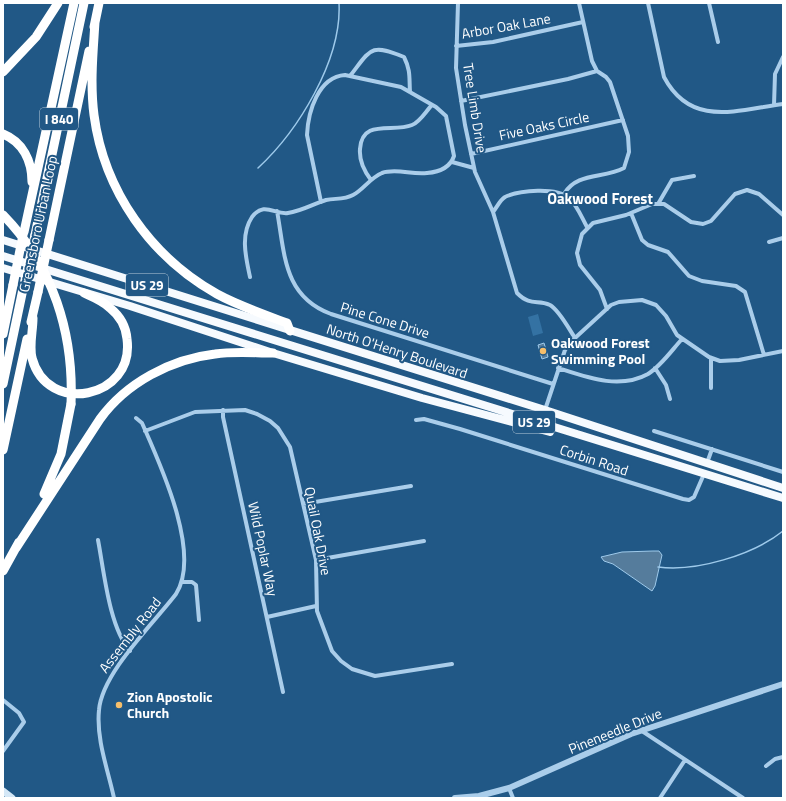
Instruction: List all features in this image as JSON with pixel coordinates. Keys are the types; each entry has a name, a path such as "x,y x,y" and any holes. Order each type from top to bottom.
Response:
{"highway":[{"path":"3,72 36,37 58,3"},
{"path":"3,334 74,3"},
{"name":"Greensboro Urban Loop","path":"3,384 84,3"},
{"name":"Greensboro Urban Loop","path":"3,450 99,3"},
{"path":"95,22 92,88 96,129 103,156 113,182 133,218 160,251 192,278 236,303 287,323 290,330"},
{"path":"3,134 18,144 27,156 32,177 32,195"},
{"path":"3,215 21,234 37,259 58,301 70,349 71,404 66,438 55,470 3,571"},
{"name":"North O'Henry Boulevard","path":"3,240 545,410 781,487"},
{"name":"North O'Henry Boulevard","path":"3,256 783,498"},
{"path":"3,268 130,306 273,353 422,398 571,438 619,448"},
{"path":"32,318 31,353 41,376 50,385 69,394 82,394 98,391 114,380 122,369 127,356 127,337 123,325 116,313 105,304 84,293"},
{"path":"3,321 8,309"},
{"path":"16,548 100,418 115,401 136,383 166,367 202,356 245,352 273,353"},
{"path":"705,474 713,471 781,487"}],"main road":[{"path":"3,791 12,798"}],"street":[{"name":"Tree Limb Drive","path":"458,3 456,68 471,154 474,168 500,232 517,293 528,302 544,303 554,308 575,338"},
{"path":"564,194 568,187 576,181 624,168 630,150 623,120 610,82 606,77 597,71 592,61 579,3"},
{"path":"648,3 662,71 669,87 687,104 698,110 709,112 733,112 783,104"},
{"path":"709,3 718,42"},
{"name":"Arbor Oak Lane","path":"456,46 493,42 583,22"},
{"path":"350,76 370,51 376,49 392,52 404,57 410,69 410,92"},
{"path":"774,106 775,74 783,57"},
{"path":"461,101 568,79 597,71"},
{"path":"250,277 244,249 246,231 252,218 259,211 267,208 288,213 307,208 326,200 345,198 354,195 381,173 394,171 414,174 441,170 452,162 454,156 446,116 432,105 401,87 340,75 329,81 315,100 307,135 321,202"},
{"path":"371,180 364,170 360,152 360,141 364,134 378,129 406,127 414,124 432,105"},
{"name":"Five Oaks Circle","path":"471,154 623,120"},
{"path":"452,162 474,168"},
{"path":"658,204 672,180 694,176"},
{"path":"493,212 501,200 510,196 541,190 557,192 564,194 574,204 587,227"},
{"path":"607,309 600,290 582,268 577,256 578,242 587,227 596,222 631,213 646,205 658,204 668,206 692,223 703,224 711,221 735,194 747,190 759,194 783,215"},
{"name":"Pine Cone Drive","path":"276,211 292,281 303,298 315,307 331,314 552,384"},
{"path":"631,213 642,240 648,245 668,252 689,276 702,281 736,286 745,292 764,355"},
{"path":"769,242 783,238"},
{"path":"545,410 552,384 565,350 575,338 610,305 626,300 648,301 662,311 677,335 711,358 727,361 783,351"},
{"path":"558,368 608,382 638,378 655,368 682,339"},
{"path":"711,358 711,388"},
{"path":"655,368 666,384 670,399"},
{"name":"Quail Oak Drive","path":"145,431 195,412 223,410 245,410 257,414 278,428 290,447 316,560 316,606 323,632 332,651 341,661 352,668 369,674 382,676 452,664"},
{"name":"Wild Poplar Way","path":"223,410 283,692"},
{"name":"Assembly Road","path":"114,798 99,727 99,705 109,680 171,600 182,582 184,557 178,521 168,486 141,421 136,418"},
{"name":"Corbin Road","path":"416,420 424,419 460,429 682,499 689,500 694,497 705,474"},
{"path":"654,431 783,472"},
{"path":"707,464 712,449"},
{"path":"303,504 411,486"},
{"path":"98,540 115,622 120,636 130,651"},
{"path":"316,560 424,542"},
{"path":"182,582 192,582 196,585 199,620"},
{"path":"267,617 316,606"},
{"name":"Pineneedle Drive","path":"456,798 479,796 509,788 642,731 783,684"},
{"path":"3,700 19,713 24,722 3,751"},
{"path":"642,731 743,798"},
{"path":"766,766 776,759 783,757"},
{"path":"660,798 685,760"},
{"path":"509,788 513,798"}],"shaded area":[{"path":"538,314 543,333 533,336 528,317"},
{"name":"Oakwood Forest Swimming Pool","path":"544,343 548,357 542,359 538,345"},
{"path":"659,551 662,555 655,586 652,591 613,564 604,561 601,557 622,552"}],"waterway":[{"path":"258,168 288,135 315,93 333,48 338,25 339,3"},
{"path":"658,567 689,567 724,560 771,540 783,531"}],"place":[{"name":"Oakwood Forest Swimming Pool","path":"543,351"},
{"name":"Zion Apostolic Church","path":"119,705"}],"district":[{"name":"Oakwood Forest","path":"600,199"}]}
